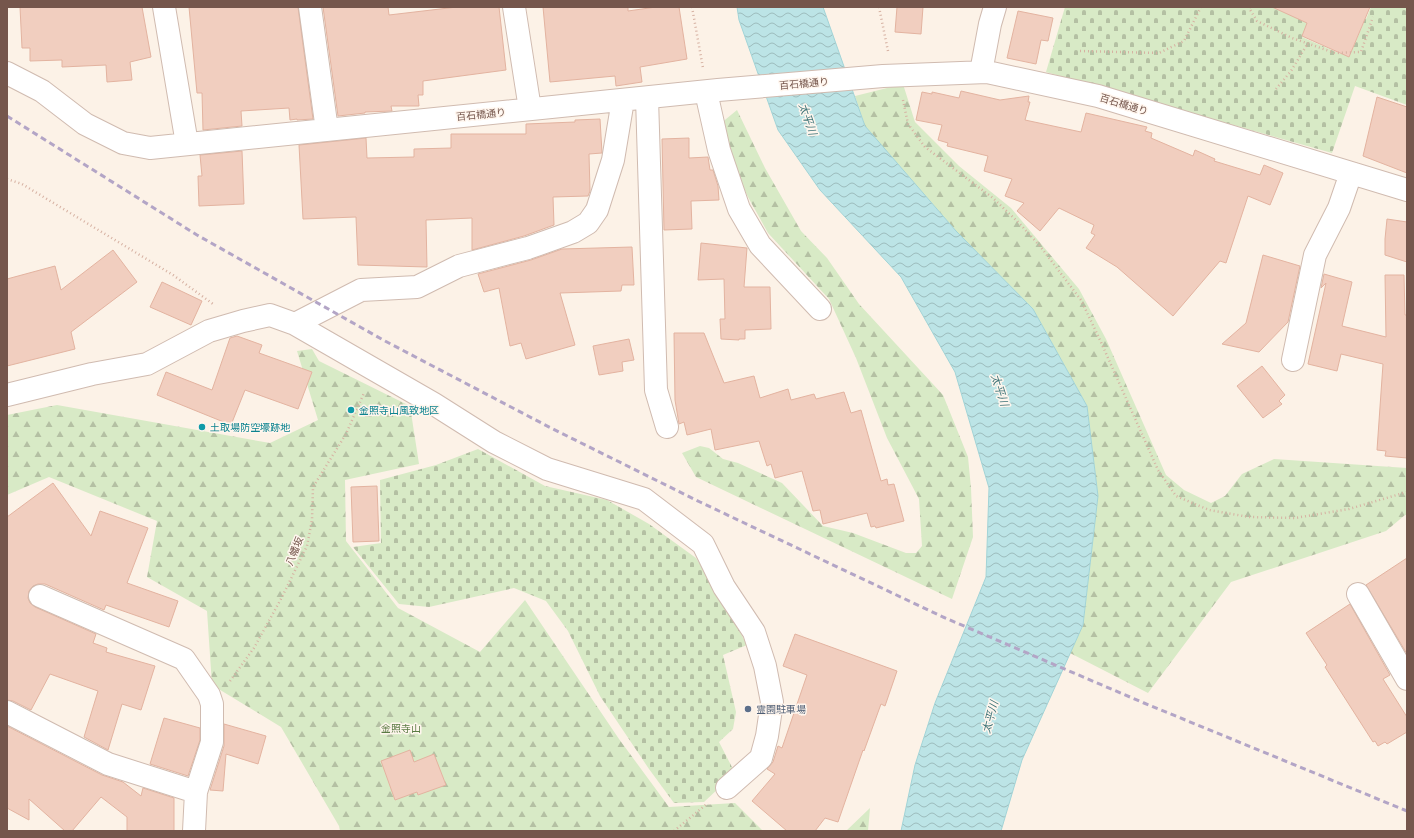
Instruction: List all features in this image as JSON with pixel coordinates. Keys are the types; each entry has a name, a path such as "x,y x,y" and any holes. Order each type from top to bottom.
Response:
{"street":[{"path":"164,7 187,144"},
{"path":"310,7 327,130"},
{"path":"514,7 530,109"},
{"path":"981,72 990,24 995,7"},
{"name":"百石橋通り","path":"7,73 42,91 85,124 123,143 150,148 712,91 890,76 987,72 1098,96 1407,190"},
{"path":"712,91 719,150 739,209 760,245 820,309"},
{"path":"647,98 656,390 667,427"},
{"path":"295,324 361,290 417,287 459,266 528,248 573,232 588,223 597,210 613,160 623,100"},
{"path":"1293,360 1315,255 1339,208 1352,173"},
{"path":"7,395 92,374 147,364 209,331 270,315 295,324 434,404 494,442 541,466 644,499 703,544 724,587 754,632 765,666 772,702 767,736 760,758 728,788"},
{"path":"1358,594 1407,679"},
{"path":"40,596 184,659 209,695 212,704 212,742 196,792 194,831"},
{"path":"7,712 108,764 196,792"}],"path":[{"path":"692,7 702,62 712,91"},
{"path":"879,7 890,76 908,124 925,147 993,198 1020,224 1040,246 1081,300 1158,470 1176,496 1209,510 1249,517 1295,518 1349,509 1407,492"},
{"path":"1080,51 1159,53 1184,41 1201,7"},
{"path":"1250,7 1249,8 1257,21 1292,38 1336,53 1361,52 1373,17"},
{"path":"1276,89 1291,71 1308,43"},
{"path":"7,179 22,184 172,275 222,311 243,321"},
{"name":"八幡坂","path":"212,704 254,648 282,597 307,546 312,520 313,487 346,434 365,394"},
{"path":"674,831 728,788"}],"green space":[{"path":"1065,7 1298,7 1307,23 1302,37 1341,54 1344,44 1353,48 1364,22 1358,16 1366,19 1371,7 1407,7 1407,105 1355,86 1332,153 1046,72"},
{"path":"903,84 915,122 959,166 1011,208 1079,289 1106,339 1166,475 1184,490 1211,503 1225,496 1242,474 1274,459 1407,468 1407,515 1405,515 1386,531 1231,582 1148,693 1070,653 1083,625 1098,496 1087,406 1033,309 956,231 865,126 855,96"},
{"path":"737,110 765,168 801,231 827,258 859,304 943,395 968,457 971,488 973,537 952,599 696,477 682,453 700,446 709,448 723,459 738,463 782,483 823,526 853,533 906,553 916,553 922,546 919,499 887,438 856,358 829,299 768,233 748,197 730,159 720,124"},
{"name":"金照寺山","path":"312,349 319,361 410,406 419,464 345,480 346,541 398,608 480,652 525,600 619,739 669,807 735,803 763,831 340,831 339,826 281,727 212,685 207,611 147,577 157,521 49,477 7,495 7,415 57,405 270,443 318,420 297,351"},
{"path":"478,449 545,486 607,500 649,524 696,558 725,604 747,645 723,655 736,712 733,729 719,742 735,773 704,802 674,803 649,769 600,696 568,631 546,601 514,588 429,607 399,604 353,547 381,543 380,480 436,465"},
{"path":"870,808 868,831 846,831"}],"water":[{"name":"太平川","path":"737,7 823,7 865,126 956,231 1033,309 1087,406 1098,496 1083,625 1022,760 1001,831 901,831 915,765 935,703 986,577 989,488 955,372 901,277 820,190 778,130 739,20"}],"building":[{"path":"20,7 142,7 151,57 130,62 132,80 107,82 106,65 62,67 62,60 30,61 30,48 22,48"},
{"path":"189,7 298,7 313,119 290,120 289,108 241,111 242,126 203,130 202,93 197,93"},
{"path":"323,7 388,7 389,15 457,7 499,7 506,70 423,81 423,95 418,95 419,106 391,106 392,111 365,112 338,116"},
{"path":"543,7 628,7 628,11 656,7 679,7 687,59 640,67 642,82 616,86 615,76 550,82"},
{"path":"897,7 923,7 921,34 895,32"},
{"path":"1272,7 1370,7 1349,57 1302,36 1307,23"},
{"path":"1018,11 1053,18 1048,41 1041,40 1036,64 1007,58"},
{"path":"961,91 1000,100 1029,96 1028,102 1030,102 1025,120 1081,132 1086,113 1147,127 1145,131 1152,133 1151,138 1193,156 1195,150 1215,159 1214,161 1260,175 1264,165 1283,173 1270,205 1248,196 1226,263 1220,261 1173,316 1117,267 1086,248 1095,235 1091,233 1094,225 1059,208 1040,231 1017,211 1024,203 1005,196 1012,179 984,171 988,156 947,146 948,143 938,140 942,125 916,120 922,92 932,94 932,92 959,98"},
{"path":"1377,97 1407,107 1407,173 1363,156"},
{"path":"600,119 602,153 589,154 590,191 588,196 553,197 554,225 524,236 472,250 472,218 426,220 427,267 358,265 356,217 303,219 299,145 366,138 367,158 414,157 414,149 451,148 451,134 526,134 526,124 575,122 575,120"},
{"path":"689,138 689,158 708,157 710,170 713,170 718,186 719,200 691,201 692,229 664,230 662,139"},
{"path":"242,151 244,204 199,206 198,176 202,176 200,155"},
{"path":"1387,219 1407,222 1407,262 1385,255"},
{"path":"701,243 747,248 744,287 770,287 771,329 745,330 745,339 721,339 720,319 725,319 724,279 698,280"},
{"path":"632,247 634,285 622,285 621,291 560,293 575,345 526,359 521,343 510,346 499,288 484,292 478,274 531,260 562,249"},
{"path":"113,250 137,282 71,332 75,349 7,366 7,279 55,266 61,290"},
{"path":"1263,255 1300,266 1288,322 1259,352 1222,344 1246,323"},
{"path":"1324,274 1352,282 1342,326 1386,337 1385,275 1404,275 1405,315 1407,315 1407,458 1385,456 1386,451 1377,450 1383,364 1341,354 1337,371 1308,364 1326,283 1321,288"},
{"path":"162,282 202,301 191,325 150,307"},
{"path":"674,333 704,333 724,383 754,376 760,398 788,389 791,400 814,394 816,399 844,392 851,413 861,410 881,481 887,479 888,485 894,484 904,521 876,528 875,526 871,527 867,513 823,524 820,510 813,511 802,471 775,478 771,464 767,466 759,441 715,450 711,429 687,435 684,422 679,424 675,400"},
{"path":"237,336 262,345 259,353 312,372 298,409 245,390 231,425 157,395 166,372 212,390 230,338"},
{"path":"629,339 634,360 622,362 623,371 599,375 593,346"},
{"path":"1262,366 1285,395 1279,401 1282,404 1263,418 1237,386"},
{"path":"53,483 91,536 100,511 148,528 127,583 178,601 169,627 106,605 104,610 45,584 33,586 29,591 28,598 30,603 35,607 96,634 93,643 107,648 106,652 155,666 141,710 122,704 108,750 84,737 98,691 50,674 31,710 13,701 7,700 7,517"},
{"path":"377,486 379,541 353,542 351,487"},
{"path":"1407,558 1407,654 1366,585"},
{"path":"1350,604 1390,675 1383,679 1407,717 1407,732 1387,744 1385,742 1378,746 1375,741 1373,742 1325,667 1327,665 1306,633"},
{"path":"795,634 897,671 885,706 881,704 864,751 863,750 838,822 825,818 815,831 787,831 752,801 775,774 767,769 773,762 778,746 782,748 807,675 783,666"},
{"path":"164,718 200,728 200,740 188,776 150,764"},
{"path":"224,724 266,736 258,764 226,754 223,791 210,790 224,746"},
{"path":"7,726 102,775 123,782 141,796 143,788 174,798 174,831 127,831 127,817 101,797 72,831 65,831 29,799 29,820 7,808"},
{"path":"410,750 414,762 434,754 446,785 418,795 417,792 395,800 381,761"}],"railway":[{"path":"7,116 197,235 385,341 551,428 700,502 943,617 1144,703 1407,811"}],"place":[{"name":"金照寺山風致地区","path":"351,410"},
{"name":"土取場防空壕跡地","path":"202,427"},
{"name":"霊園駐車場","path":"748,709"}]}
